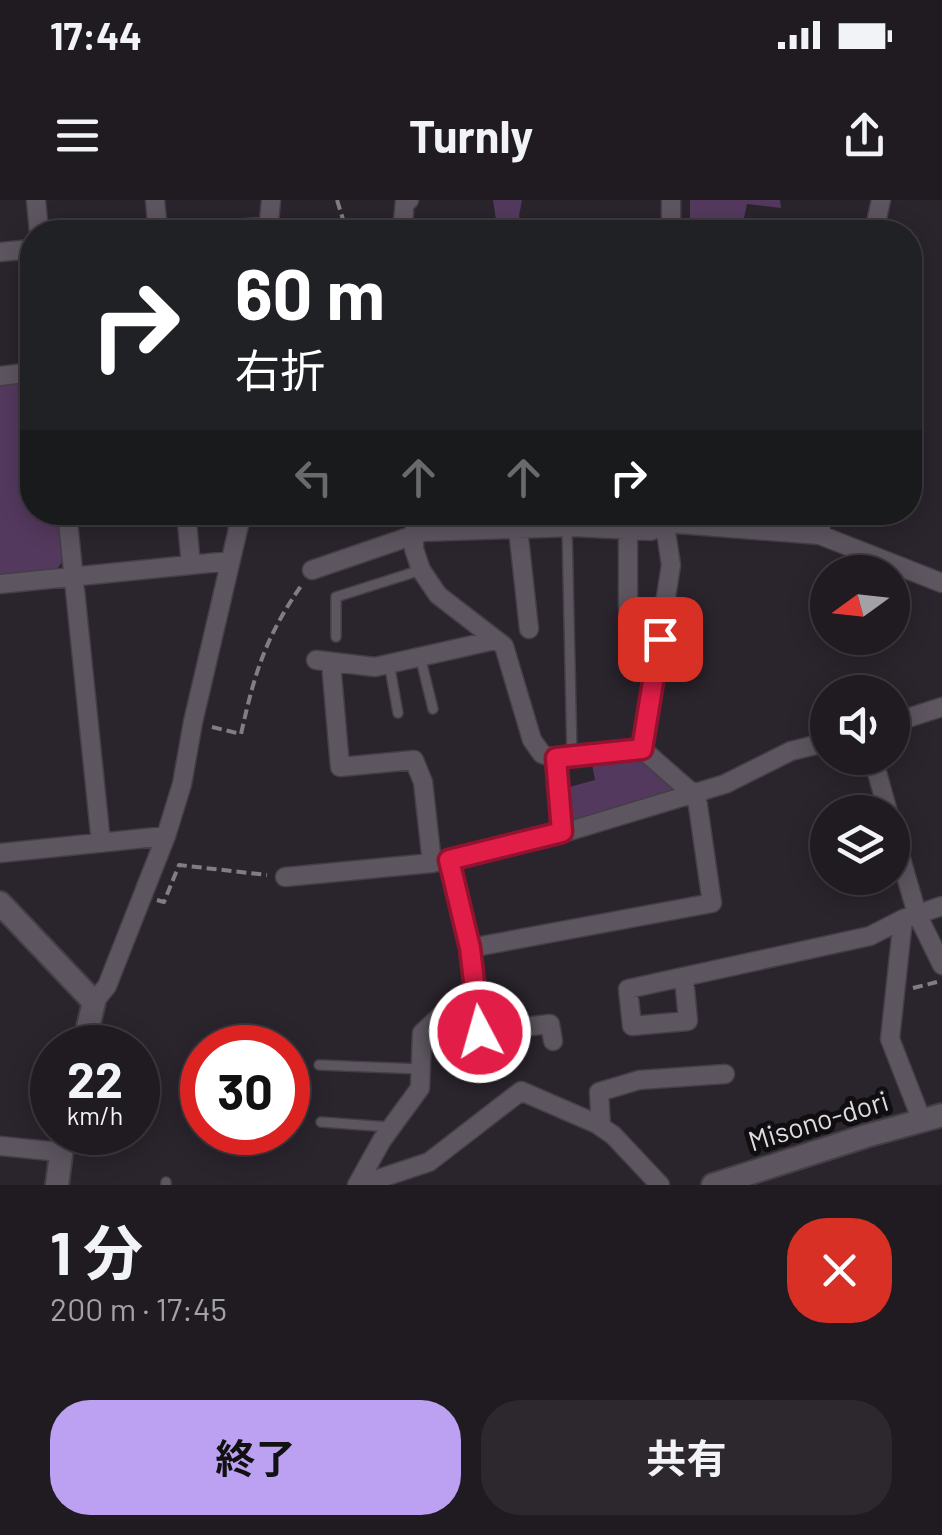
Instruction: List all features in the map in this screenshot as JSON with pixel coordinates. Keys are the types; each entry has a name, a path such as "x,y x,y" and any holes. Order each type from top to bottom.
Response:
{"street":[{"path":"68,525 101,843"},
{"path":"187,525 191,565"},
{"path":"88,1025 94,1002 107,986 166,836 182,784 192,722 239,525"},
{"path":"413,525 422,570 438,596 504,646 532,740 542,754 564,757 642,749 694,793 712,903 470,948"},
{"path":"312,570 412,534 505,525"},
{"path":"526,525 529,629"},
{"path":"546,525 651,531 657,525"},
{"path":"642,749 671,565 665,525"},
{"path":"728,525 820,535 942,582"},
{"path":"820,535 821,525"},
{"path":"628,531 628,608"},
{"path":"0,584 230,561"},
{"path":"358,1185 420,1088 422,1032 451,1006 465,1004 476,992 470,948 440,861 424,782 414,760 340,767 323,662 375,666 495,640"},
{"path":"910,717 942,707"},
{"path":"285,877 440,861 562,832 724,784 792,751 810,746"},
{"path":"562,832 564,757"},
{"path":"0,853 166,836"},
{"path":"906,895 910,917 890,1039 936,1119"},
{"path":"0,903 94,1002"},
{"path":"684,978 870,936 942,906"},
{"path":"910,917 942,965"},
{"path":"473,994 480,1032 550,1024 553,1041"},
{"path":"602,1127 599,1092 639,1080 725,1074"},
{"path":"358,1185 429,1162 521,1091 602,1127 660,1185"},
{"name":"Misono-dori","path":"712,1185 753,1179 936,1119"},
{"path":"0,1146 30,1144"},
{"path":"57,1185 60,1155"}],"lane":[{"path":"564,757 567,527"},
{"path":"336,637 336,597 422,570"},
{"path":"420,656 432,709"},
{"path":"389,664 398,713"},
{"path":"319,1065 420,1070"},
{"path":"320,1122 392,1127"}],"path":[{"path":"192,722 241,734 256,668 283,612 312,570"},
{"path":"142,896 164,902 178,866 285,877"},
{"path":"896,992 942,981"}],"shaded area":[{"path":"493,200 522,200 520,220 496,220"},
{"path":"690,200 780,200 781,208 747,204 744,220 690,220"},
{"path":"20,382 20,525 59,525 62,562 55,572 0,576 0,384"},
{"path":"639,753 683,792 565,829 562,789 595,780 591,759"}],"route":[{"path":"480,1032 470,948 449,860 562,832 556,758 642,749 660,639"}]}
